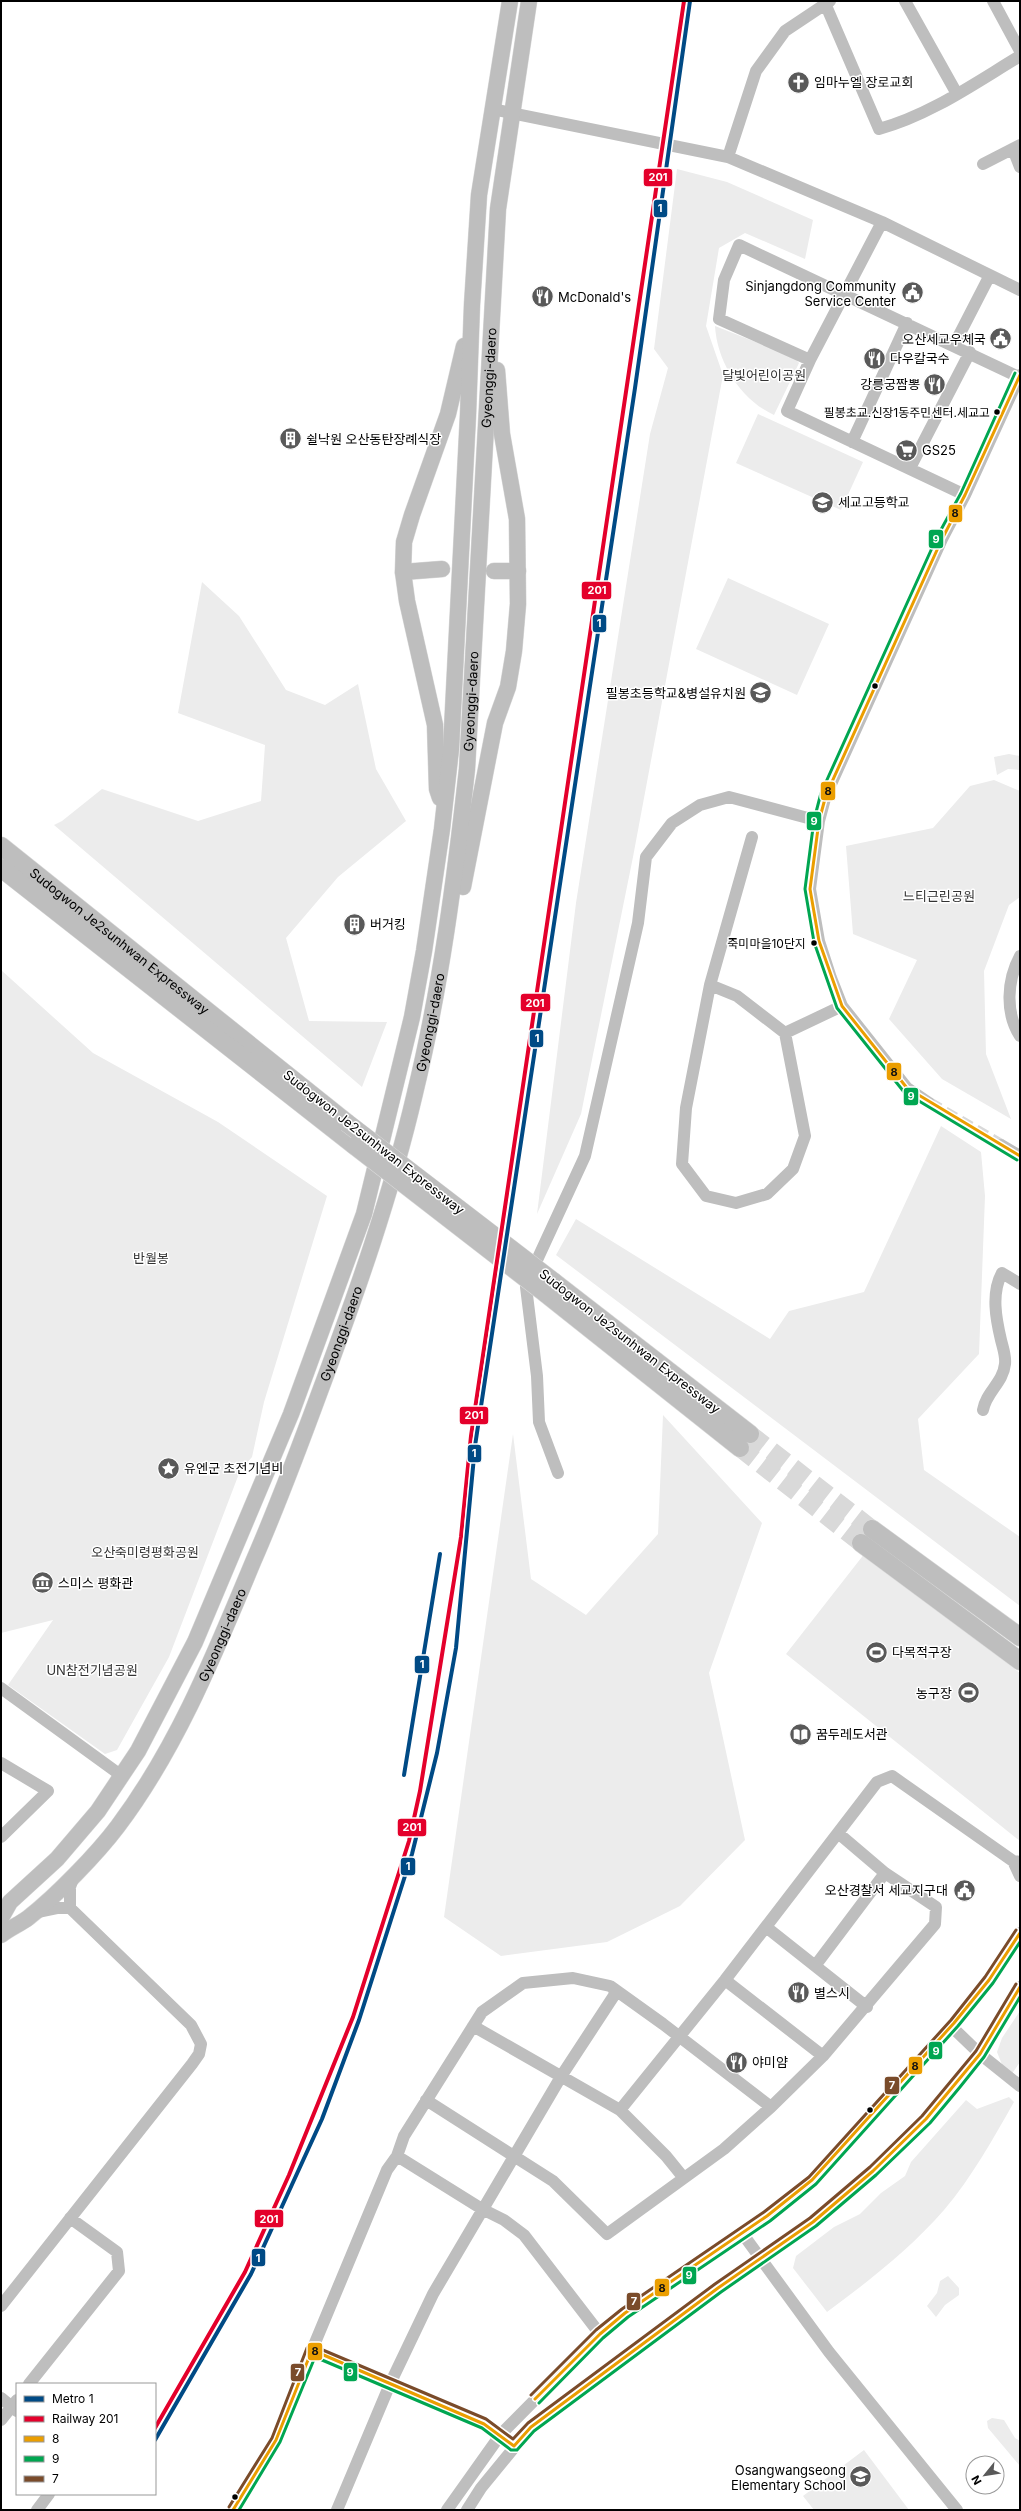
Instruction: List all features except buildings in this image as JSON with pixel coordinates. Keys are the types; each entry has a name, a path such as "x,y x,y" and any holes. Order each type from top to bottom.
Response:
{"highway":[{"name":"Sudogwon Je2sunhwan Expressway","path":"1,846 348,1123 549,1287 745,1441"},
{"name":"Sudogwon Je2sunhwan Expressway","path":"1,868 354,1146 549,1287"},
{"path":"1,885 45,911 152,992 200,1024"},
{"path":"1020,1637 866,1536 1020,1661"}],"main road":[{"name":"Gyeonggi-daero","path":"1,1918 5,1903 57,1859 98,1811 138,1751 195,1642 291,1414 364,1214 412,1017 426,943 444,811 451,749 468,415 471,320 480,195 492,109 510,1"},
{"name":"Gyeonggi-daero","path":"1,1935 13,1925 29,1917 75,1873 117,1827 162,1762 211,1662 274,1514 376,1238 415,1094 443,958 449,919 467,768 486,402 498,209 528,1"},
{"path":"444,811 437,789 435,725 403,572 404,542 448,414 471,320"},
{"path":"449,919 461,897 495,723 508,687 514,651 518,571 517,519 502,434 497,348 492,322"},
{"path":"403,572 442,569"},
{"path":"494,572 518,571"},
{"path":"1,1947 18,1933 29,1917"}],"street":[{"path":"905,1 957,94"},
{"path":"993,1 1020,51"},
{"path":"728,156 756,71 785,31 826,2 878,129 903,123 957,94 1020,56"},
{"path":"492,109 728,156 882,222 1020,290"},
{"path":"983,164 1016,147 1020,167"},
{"path":"882,222 810,360 787,411 965,495"},
{"path":"810,360 719,319 724,280 739,245 1020,376 965,495 942,539 826,795 819,821 810,889 819,941 842,1006 908,1088 929,1103"},
{"path":"954,345 990,275"},
{"path":"852,442 907,323"},
{"path":"910,468 970,352"},
{"path":"558,1473 539,1422 537,1376 526,1287 584,1156 638,923 646,857 672,823 700,804 729,797 819,821"},
{"path":"710,985 737,996 785,1033 805,1136 792,1169 767,1194 736,1203 706,1196 682,1164 686,1108 710,985 752,837"},
{"path":"1020,956 1009,994 1014,1027 1020,1036"},
{"path":"785,1033 842,1006"},
{"path":"1001,1145 1020,1156"},
{"path":"983,1410 984,1400 1001,1380 1005,1363 997,1325 995,1302 1002,1273 1020,1284"},
{"path":"1,1688 122,1776"},
{"path":"1,1763 48,1791 1,1837"},
{"path":"620,2110 725,1980 877,1782 892,1776 1016,1861 1020,1876"},
{"path":"426,2100 553,2181 607,2234 647,2207 683,2177 724,2149 771,2107 823,2056 935,1924 936,1907 886,1873 838,1833"},
{"path":"70,1908 70,1887 75,1873"},
{"path":"815,1966 886,1873"},
{"path":"1,2306 192,2064 199,2054 201,2044 191,2025 70,1908 58,1908 29,1917"},
{"path":"766,1927 866,2007"},
{"path":"447,2510 501,2434 600,2334 625,2313 788,2201 832,2161 879,2106 952,2028 1005,1958 1020,1933"},
{"path":"233,2510 276,2440 312,2350 388,2170 397,2156 404,2136 482,2012 523,1983 573,1978 610,1986 680,2037 771,2107"},
{"path":"725,1980 823,2056"},
{"path":"467,2510 481,2488 531,2427 718,2288 813,2222 873,2171 926,2119 980,2054 1020,1987"},
{"path":"337,2510 390,2384 433,2294 482,2210 516,2157 562,2075 617,1991"},
{"path":"473,2026 562,2075 620,2110 666,2156 683,2177"},
{"path":"952,2028 980,2054 1020,2086"},
{"path":"397,2156 482,2210 504,2220 524,2235 600,2334"},
{"path":"30,2383 119,2271 117,2252 70,2218"},
{"path":"742,2233 760,2260 829,2352 957,2510"},
{"path":"312,2350 484,2424 501,2434 514,2446"},
{"path":"1,2398 15,2406 1,2420"},
{"path":"37,2510 48,2495"}],"green space":[{"path":"677,169 727,182 813,220 805,259 745,233 719,248 706,326 723,375 633,857 581,1114 537,1214 576,903 650,434 668,368 654,349"},
{"name":"달빛어린이공원","path":"715,326 794,357 799,363 774,415 751,400 741,390 733,378 720,353"},
{"path":"758,414 863,462 841,510 736,463"},
{"path":"728,578 829,624 797,695 696,649"},
{"path":"202,582 239,616 286,690 325,705 358,684 376,769 406,821 338,877 286,938 309,1021 387,1022 362,1087 54,825 62,821 102,789 198,821 261,801 265,745 178,713"},
{"path":"1009,754 1020,756 1020,770 1008,769 997,775 994,757"},
{"name":"느티근린공원","path":"994,780 1020,791 1020,897 1009,905 984,971 986,1054 1011,1119 942,1079 889,1019 917,960 853,934 846,846 933,828 970,786"},
{"name":"반월봉","path":"1,970 93,1053 218,1122 327,1196 264,1402 252,1457 240,1471 169,1657 117,1750 105,1754 8,1685 53,1620 1,1633"},
{"path":"941,1126 981,1152 985,1196 979,1354 918,1419 924,1470 1020,1537 1020,1606 556,1255 576,1219 770,1339 789,1311 864,1292"},
{"path":"663,1415 762,1523 709,1673 745,1840 680,1906 607,1942 501,1956 444,1917 513,1434 531,1579 586,1615 658,1534"},
{"path":"865,1553 1020,1673 1020,1841 786,1654"},
{"path":"1020,2011 1020,2062 1011,2075 1003,2067 997,2052 1002,2038"},
{"path":"1009,2097 1014,2102 982,2158 944,2210 903,2251 827,2312 793,2268 796,2256 834,2227 860,2214 881,2193 905,2176 911,2162 966,2100 977,2109"},
{"path":"948,2276 959,2288 959,2295 945,2305 936,2317 927,2306 937,2293 940,2281"},
{"path":"992,2418 1004,2420 1015,2438 1020,2441 1020,2466 988,2428 987,2421"},
{"name":"Osangwangseong Elementary School","path":"864,2450 909,2510 814,2510 803,2496"}],"tunnel":[{"path":"929,1103 1001,1145"},
{"path":"750,1434 872,1529"},
{"path":"740,1448 861,1543"}],"metro line":[{"name":"1","path":"156,2438 251,2274 322,2119 359,2020 412,1854 437,1753 456,1648 475,1446 635,388 690,1"},
{"name":"1","path":"404,1775 440,1554"}],"rail line":[{"name":"201","path":"156,2426 245,2272 289,2175 353,2017 409,1841 420,1791 461,1537 471,1436 684,1"}],"transit line":[{"name":"9","path":"1015,373 961,493 937,537 821,793 814,820 805,889 814,942 837,1008 904,1092 1017,1160"},
{"name":"8","path":"1020,375 965,495 942,539 826,795 819,821 810,889 819,941 842,1006 907,1088 1020,1156"},
{"name":"7","path":"531,2395 596,2330 622,2309 764,2212 809,2177 951,2020 985,1977 1016,1930"},
{"name":"8","path":"535,2399 600,2334 625,2313 767,2216 812,2180 954,2023 989,1980 1020,1933"},
{"name":"9","path":"539,2403 603,2338 628,2317 770,2221 816,2184 958,2026 993,1983 1020,1942"},
{"name":"7","path":"229,2507 272,2438 307,2348 311,2345 486,2419 513,2439 528,2423 715,2284 810,2218 870,2167 922,2116 976,2051 1016,1984"},
{"name":"8","path":"233,2510 276,2440 312,2350 484,2424 514,2446 531,2427 718,2288 813,2222 873,2171 926,2119 980,2054 1020,1987"},
{"name":"9","path":"239,2510 280,2442 315,2357 482,2428 511,2450 517,2450 534,2431 721,2292 816,2226 876,2175 930,2123 960,2087 984,2057 1020,1997"}],"place":[{"name":"임마누엘 장로교회","path":"799,82"},
{"name":"Sinjangdong Community Service Center","path":"912,293"},
{"name":"McDonald's","path":"543,297"},
{"name":"오산세교우체국","path":"1001,339"},
{"name":"다우칼국수","path":"874,358"},
{"name":"강릉궁짬뽕","path":"935,384"},
{"name":"필봉초교.신장1동주민센터.세교고","path":"997,412"},
{"name":"쉴낙원 오산동탄장례식장","path":"291,439"},
{"name":"GS25","path":"907,450"},
{"name":"세교고등학교","path":"823,502"},
{"name":"필봉초등학교&병설유치원","path":"761,693"},
{"name":"버거킹","path":"355,924"},
{"name":"죽미마을10단지","path":"814,943"},
{"name":"유엔군 초전기념비","path":"169,1468"},
{"name":"스미스 평화관","path":"43,1583"},
{"name":"다목적구장","path":"877,1652"},
{"name":"농구장","path":"968,1693"},
{"name":"꿈두레도서관","path":"801,1734"},
{"name":"오산경찰서 세교지구대","path":"964,1890"},
{"name":"별스시","path":"798,1993"},
{"name":"야미얌","path":"736,2062"},
{"name":"Osangwangseong Elementary School","path":"861,2477"}],"park label":[{"name":"오산죽미령평화공원","path":"145,1552"},
{"name":"UN참전기념공원","path":"92,1670"}]}
